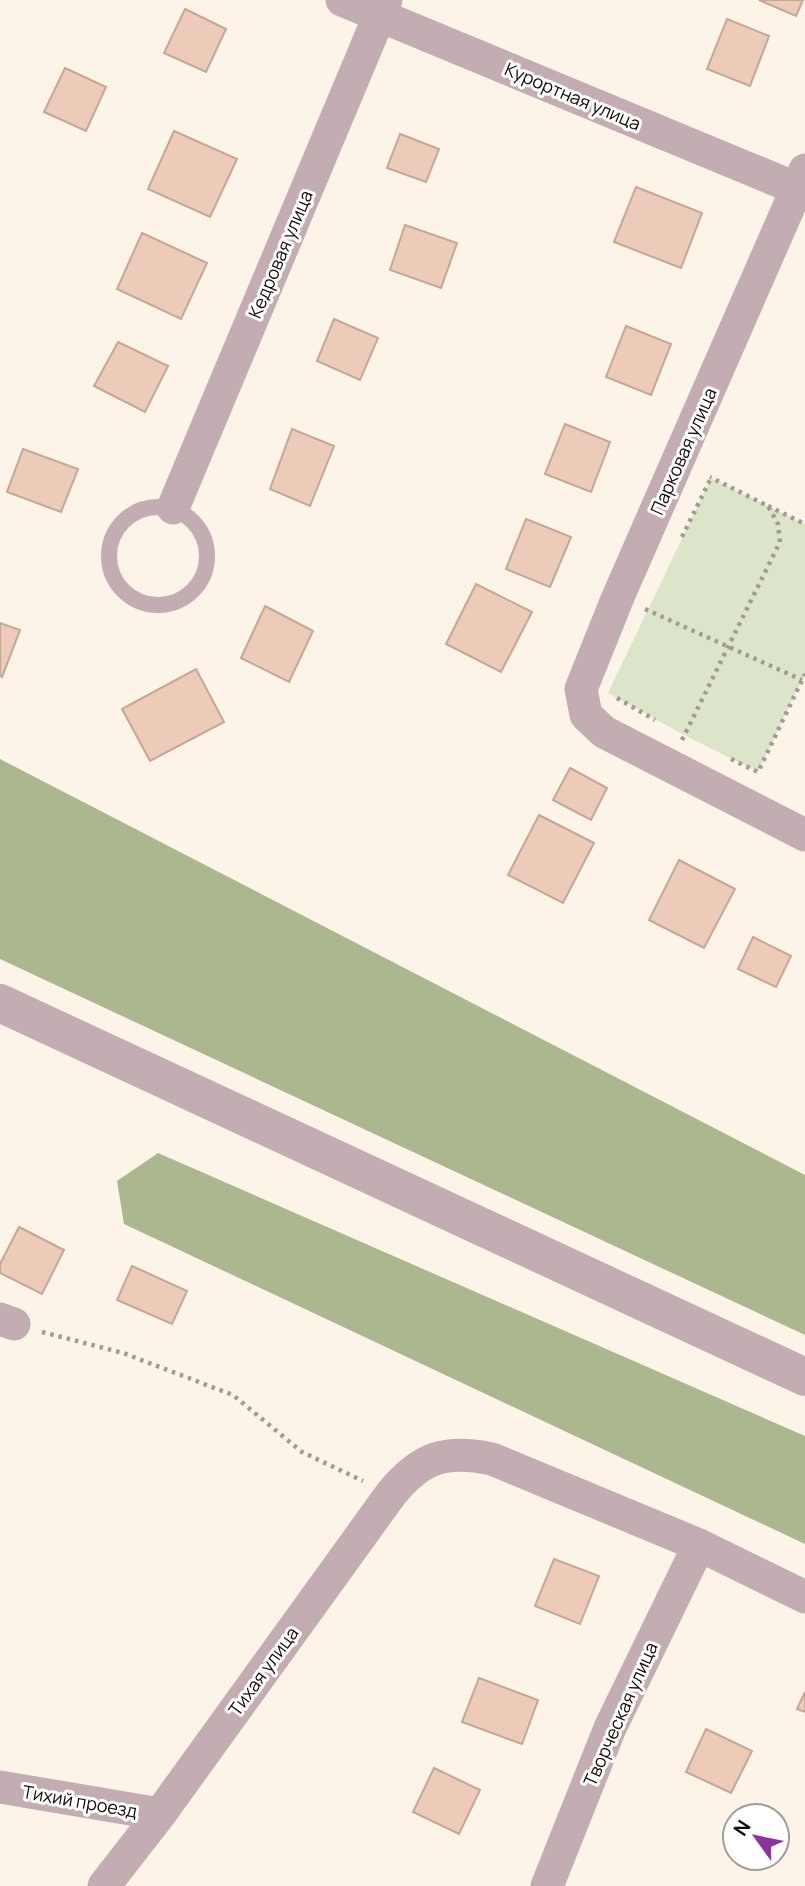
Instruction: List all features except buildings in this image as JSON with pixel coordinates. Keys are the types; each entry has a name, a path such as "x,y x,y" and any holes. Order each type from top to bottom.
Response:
{"street":[{"name":"Курортная улица","path":"342,0 383,8 802,184"},
{"name":"Кедровая улица","path":"173,508 383,8"},
{"name":"Парковая улица","path":"597,704 582,689 632,603 679,460 802,184"},
{"path":"597,704 604,732 805,835"},
{"path":"0,1003 805,1377"},
{"name":"Тихая улица","path":"104,1886 160,1814 391,1494 406,1475 426,1461 445,1455 466,1453 492,1459 699,1545"},
{"path":"699,1545 805,1597"},
{"name":"Творческая улица","path":"547,1886 610,1728 699,1545"},
{"name":"Тихий проезд","path":"0,1787 160,1814"}],"lane":[{"path":"157,506 173,508 188,516 200,528 207,544 208,562 203,579 192,592 178,602 161,606 144,604 130,597 115,579 108,557 110,541 117,527 128,516 157,506"}],"path":[{"path":"679,460 805,524"},
{"path":"681,538 711,478"},
{"path":"669,765 780,542 778,524 768,506"},
{"path":"632,603 651,598"},
{"path":"632,603 802,680"},
{"path":"721,754 758,772 805,674"},
{"path":"597,704 662,723"},
{"path":"673,729 696,741"},
{"path":"7,1322 123,1353 233,1395 302,1452 391,1494"}],"green space":[{"path":"711,478 805,524 805,674 758,772 608,693"},
{"path":"0,759 805,1175 805,1335 0,959"},
{"path":"158,1153 805,1436 805,1544 124,1224 117,1181"}]}
